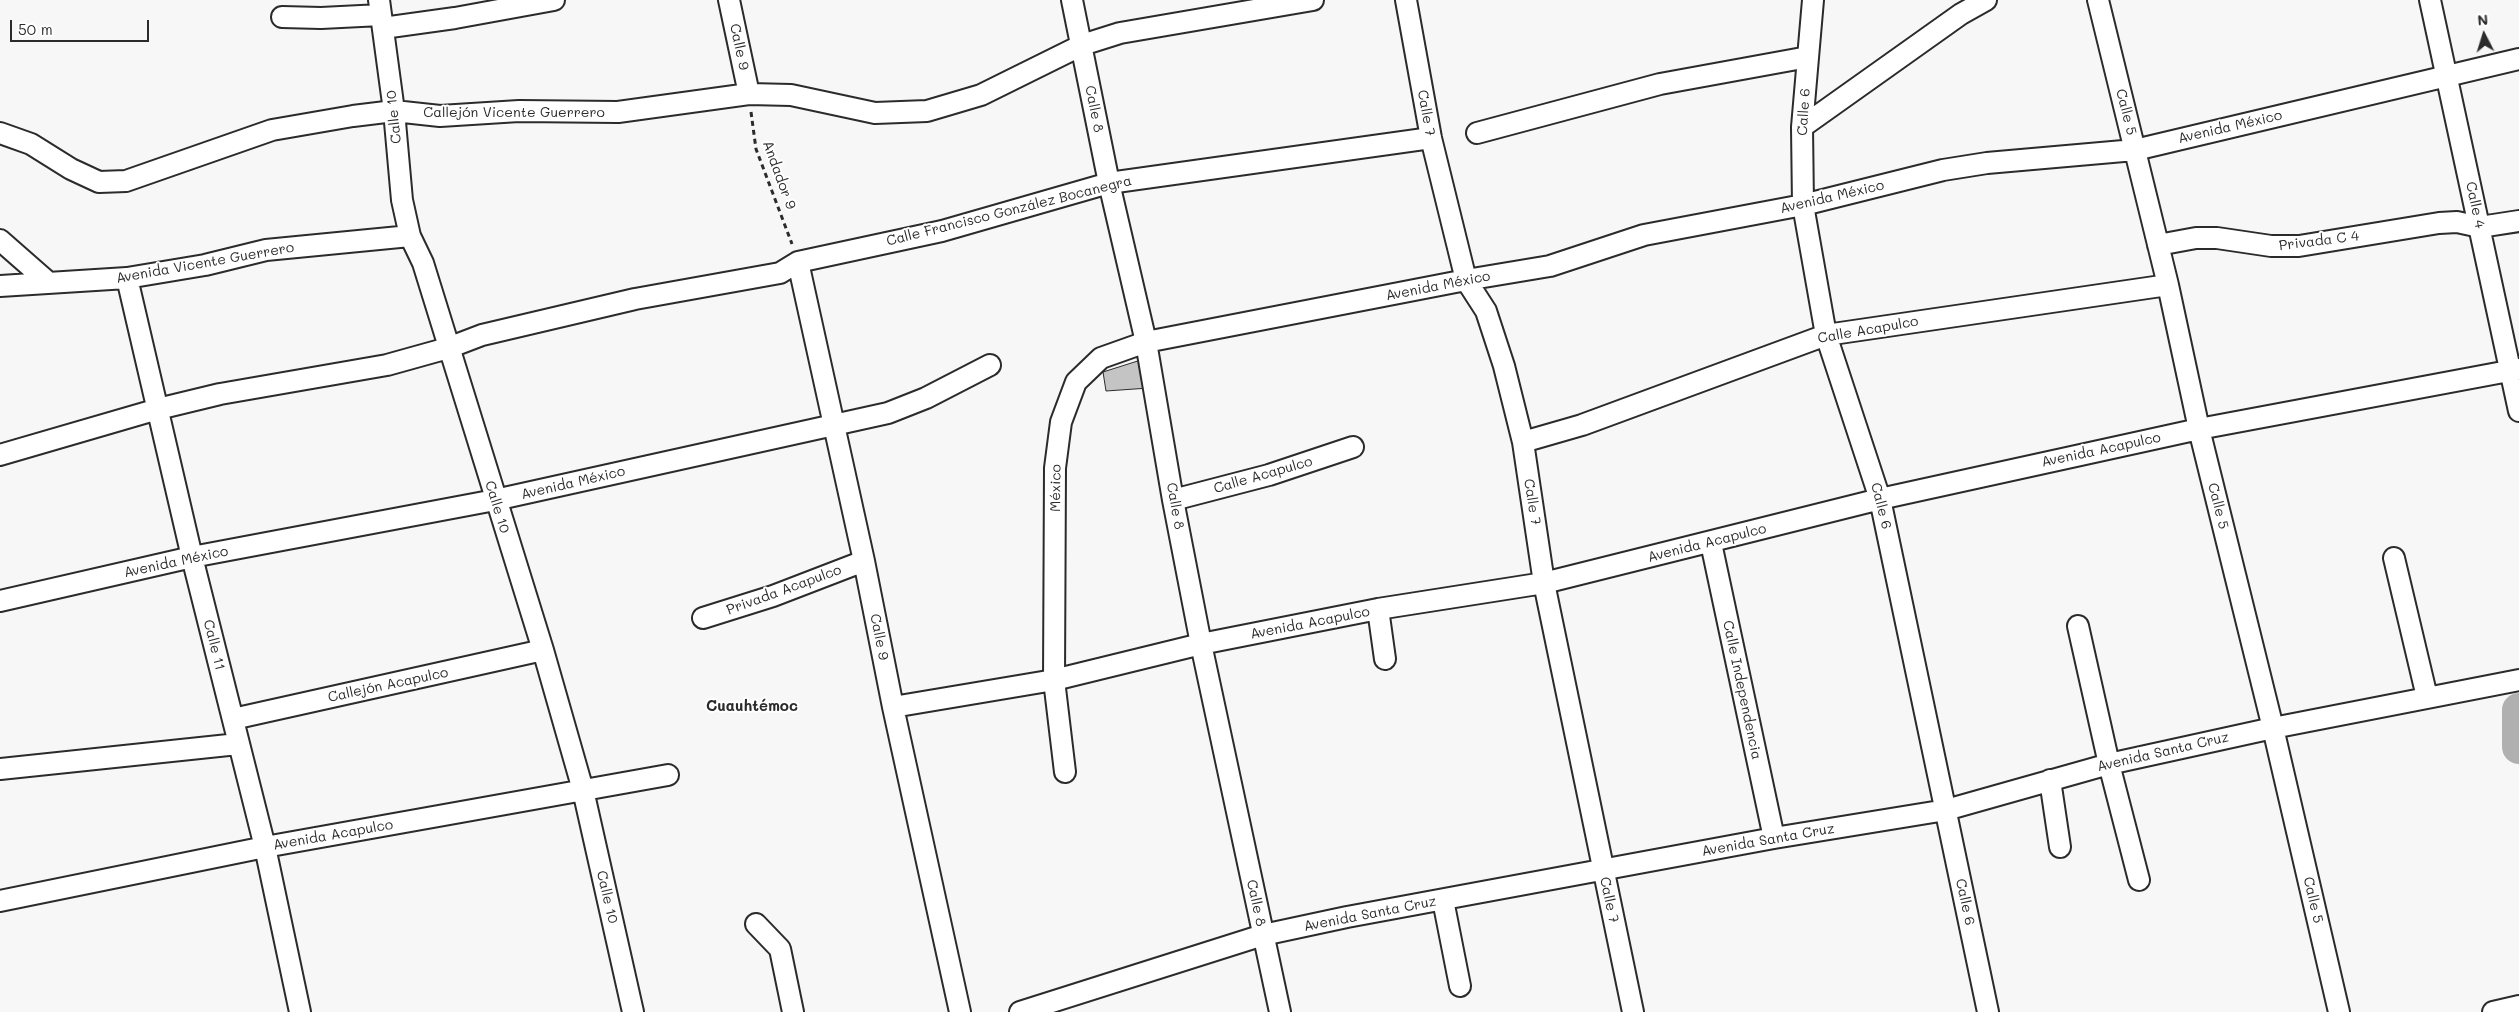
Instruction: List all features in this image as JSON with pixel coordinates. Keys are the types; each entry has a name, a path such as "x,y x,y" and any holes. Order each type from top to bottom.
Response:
{"street":[{"path":"282,17 321,18 381,14 455,18 554,0"},
{"name":"Calle 9","path":"729,0 749,94"},
{"name":"Calle 8","path":"1072,0 1109,184 1146,342 1173,500 1201,644 1280,1012"},
{"path":"749,94 791,94 875,113 927,111 981,95 1082,45 1120,33 1313,0"},
{"name":"Calle 7","path":"1406,0 1431,138 1466,280 1486,311 1504,366 1523,442 1544,583 1602,871 1633,1012"},
{"name":"Calle 6","path":"1813,0 1802,127 1803,205 1826,335 1880,499 1988,1012"},
{"path":"1802,127 1960,14 1986,0"},
{"name":"Calle 5","path":"2099,0 2168,285 2199,429 2273,728 2339,1012"},
{"name":"Calle 4","path":"2430,0 2480,227 2515,370 2519,411"},
{"name":"Calle 10","path":"381,14 394,111 402,200 410,236 423,263 543,650 583,790 633,1012"},
{"path":"1477,133 1660,84 1808,57"},
{"name":"Avenida México","path":"1146,342 1466,280 1550,266 1644,236 1803,205 1943,170 1988,163 2135,150 2519,59"},
{"name":"Callejón Vicente Guerrero","path":"0,134 31,144 71,169 99,182 126,181 272,130 353,116 394,111 440,116 520,111 618,112 749,94"},
{"name":"Calle Francisco González Bocanegra","path":"0,455 220,394 387,365 448,348 482,335 635,299 780,272 798,262 942,231 1109,184 1431,138"},
{"path":"2480,227 2519,221"},
{"name":"Privada C 4","path":"2158,245 2196,238 2217,238 2271,246 2298,246 2438,223 2457,222 2480,227"},
{"name":"Avenida Vicente Guerrero","path":"0,286 127,278 205,265 266,250 410,236"},
{"path":"0,240 49,283"},
{"name":"Calle 9","path":"798,262 960,1012"},
{"name":"Calle 11","path":"127,278 192,557 265,847 300,1012"},
{"name":"Calle Acapulco","path":"1523,442 1609,416 1826,335 2168,285"},
{"name":"México","path":"1054,680 1055,468 1061,422 1076,382 1101,358 1146,342"},
{"name":"Avenida México","path":"0,601 192,557 495,500 888,413 926,398 990,365"},
{"name":"Avenida Acapulco","path":"893,707 1054,680 1201,644 1378,609 1544,583 1711,543 1880,499 2199,429 2515,370"},
{"name":"Calle Acapulco","path":"1173,500 1269,475 1353,447"},
{"name":"Calle Independencia","path":"1711,543 1774,838"},
{"path":"2394,558 2427,697"},
{"name":"Privada Acapulco","path":"704,618 773,596 864,561"},
{"path":"1378,609 1385,659"},
{"path":"2078,626 2109,764 2139,880"},
{"name":"Callejón Acapulco","path":"233,719 543,650"},
{"path":"1054,680 1065,772"},
{"name":"Avenida Santa Cruz","path":"1020,1012 1263,935 1347,917 1774,838 1946,810 2109,764 2273,728 2510,681"},
{"path":"0,769 238,744"},
{"name":"Avenida Acapulco","path":"0,900 265,847 668,776"},
{"path":"2050,780 2060,847"},
{"path":"1443,900 1460,986"},
{"path":"756,924 780,949 793,1012"},
{"path":"2493,1012 2519,1006"}],"path":[{"name":"Andador 9","path":"749,94 756,149 773,190 798,262"}],"building":[{"path":"1144,359 1149,388 1106,391 1103,372"}],"waterway":[{"path":"2519,710 2519,747"}],"district":[{"name":"Cuauhtémoc","path":"752,706"}]}
